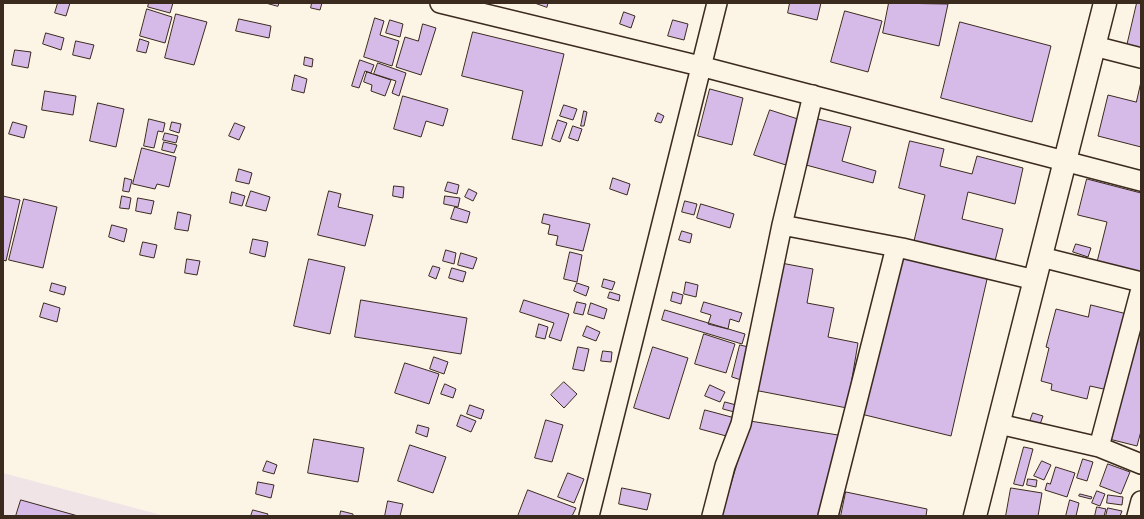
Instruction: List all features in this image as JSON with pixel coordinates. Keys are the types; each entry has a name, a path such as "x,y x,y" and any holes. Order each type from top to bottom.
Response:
{"street":[{"path":"440,3 700,66 1141,181"},
{"path":"589,516 700,66 717,3"},
{"path":"975,516 1105,3"},
{"path":"1094,46 1141,58"},
{"path":"712,516 725,466 741,424 782,225 813,95"},
{"path":"782,225 896,247 1035,280"},
{"path":"828,516 896,247"},
{"path":"1041,257 1141,282"},
{"path":"1099,448 1141,289"},
{"path":"999,424 1099,448 1141,464"},
{"path":"1137,516 1141,501"}],"shaded area":[{"path":"3,473 165,516 3,516"}],"building":[{"path":"58,3 70,3 66,16 55,13"},
{"path":"149,3 173,3 170,13 148,7"},
{"path":"266,3 279,3 278,6"},
{"path":"312,3 322,3 320,10 311,8"},
{"path":"535,3 548,3 547,7"},
{"path":"790,3 821,3 817,20 788,13"},
{"path":"889,3 948,4 939,46 883,33"},
{"path":"1137,3 1141,3 1141,49 1127,46"},
{"path":"147,9 172,17 165,43 140,36"},
{"path":"845,11 882,21 868,72 831,62"},
{"path":"624,12 635,16 631,28 620,24"},
{"path":"176,14 207,22 194,65 165,58"},
{"path":"375,18 384,21 380,35 399,41 392,66 364,57"},
{"path":"239,19 271,26 269,38 236,31"},
{"path":"390,20 403,24 400,37 386,33"},
{"path":"673,20 688,24 684,40 668,36"},
{"path":"960,22 1051,46 1032,122 941,98"},
{"path":"423,24 436,28 421,75 396,67 405,37 418,41"},
{"path":"473,32 564,54 542,146 512,139 523,91 462,76"},
{"path":"46,33 64,38 61,50 43,44"},
{"path":"140,39 149,42 146,53 137,51"},
{"path":"76,41 94,45 90,59 73,55"},
{"path":"15,50 31,52 28,68 12,65"},
{"path":"305,57 313,59 312,67 304,65"},
{"path":"360,60 374,65 371,73 365,71 359,88 352,86"},
{"path":"378,63 406,73 399,96 392,93 396,81 374,74"},
{"path":"367,72 391,80 385,96 371,91 372,85 364,82"},
{"path":"295,75 307,79 304,93 292,90"},
{"path":"1141,82 1141,147 1098,136 1108,95 1136,102"},
{"path":"710,89 743,98 732,145 698,136"},
{"path":"45,91 76,96 73,115 42,110"},
{"path":"403,96 448,109 443,126 426,121 421,137 394,129"},
{"path":"98,103 124,109 116,147 90,141"},
{"path":"564,105 577,109 573,120 560,116"},
{"path":"770,110 801,120 786,165 754,155"},
{"path":"584,111 587,112 584,126 581,126"},
{"path":"658,113 664,116 661,123 655,121"},
{"path":"149,119 165,123 163,132 158,131 154,148 144,146"},
{"path":"818,119 851,127 842,161 876,171 873,183 806,165"},
{"path":"558,120 567,123 560,142 552,139"},
{"path":"13,122 27,126 24,138 9,134"},
{"path":"172,122 181,124 179,133 170,130"},
{"path":"235,123 245,127 239,140 229,136"},
{"path":"573,126 582,129 578,141 569,138"},
{"path":"165,133 178,136 176,143 163,140"},
{"path":"910,141 944,149 940,166 972,174 977,156 1023,168 1015,204 968,192 962,219 1003,229 995,261 914,241 925,195 899,188"},
{"path":"164,142 177,145 174,153 162,150"},
{"path":"142,148 176,157 169,187 157,184 155,189 133,184"},
{"path":"239,169 252,173 249,184 236,181"},
{"path":"125,178 132,180 129,192 123,191"},
{"path":"613,178 630,184 627,195 610,189"},
{"path":"1087,179 1141,193 1141,274 1097,262 1107,222 1078,215"},
{"path":"448,182 459,185 457,194 445,191"},
{"path":"394,186 404,187 403,198 393,196"},
{"path":"469,189 477,193 473,201 465,197"},
{"path":"251,191 270,197 266,211 246,206"},
{"path":"329,191 341,194 338,207 373,215 365,246 318,235"},
{"path":"232,192 245,196 242,206 230,203"},
{"path":"3,196 20,200 6,261 3,260"},
{"path":"122,196 131,198 129,209 120,208"},
{"path":"445,196 460,198 458,207 444,204"},
{"path":"138,198 154,201 151,214 136,211"},
{"path":"24,199 57,207 43,268 9,260"},
{"path":"685,201 697,204 694,215 682,212"},
{"path":"701,204 734,214 730,228 697,218"},
{"path":"455,207 470,212 467,223 451,219"},
{"path":"178,212 191,215 188,231 175,229"},
{"path":"544,214 590,224 583,251 556,245 558,236 548,234 550,225 542,223"},
{"path":"112,225 127,229 124,242 109,237"},
{"path":"682,231 692,234 690,243 679,240"},
{"path":"253,239 268,242 265,257 250,253"},
{"path":"143,242 157,245 154,258 140,255"},
{"path":"1076,244 1091,248 1088,257 1073,252"},
{"path":"900,249 988,275 951,436 861,414"},
{"path":"446,250 456,253 454,264 443,261"},
{"path":"570,252 582,255 577,282 564,279"},
{"path":"461,253 477,258 473,269 458,265"},
{"path":"187,259 200,261 197,275 185,273"},
{"path":"309,259 345,267 330,334 294,326"},
{"path":"781,263 813,269 807,303 834,308 828,337 858,343 847,408 754,390"},
{"path":"433,266 440,268 436,279 429,276"},
{"path":"452,268 466,272 463,282 449,278"},
{"path":"604,279 615,282 612,290 602,287"},
{"path":"686,282 698,285 696,297 684,294"},
{"path":"52,283 66,287 64,295 50,291"},
{"path":"577,283 589,287 586,296 574,291"},
{"path":"610,292 620,295 619,301 608,298"},
{"path":"673,292 683,295 681,304 671,301"},
{"path":"361,300 467,318 461,354 355,337"},
{"path":"524,300 569,314 561,341 549,337 554,323 520,312"},
{"path":"577,302 586,304 583,315 574,313"},
{"path":"704,302 742,313 739,322 730,319 728,329 708,324 711,315 701,312"},
{"path":"44,303 60,308 57,322 40,317"},
{"path":"591,303 607,309 604,319 588,314"},
{"path":"1091,305 1127,314 1108,390 1090,386 1087,399 1051,390 1052,384 1041,381 1049,348 1046,347 1056,309 1088,317"},
{"path":"665,310 745,334 742,344 662,320"},
{"path":"1141,311 1141,431 1137,446 1109,439"},
{"path":"539,324 548,327 545,339 536,337"},
{"path":"587,326 600,332 596,341 583,336"},
{"path":"704,334 735,344 726,373 695,364"},
{"path":"740,345 753,348 744,381 732,377"},
{"path":"578,347 589,349 584,371 573,369"},
{"path":"653,347 688,358 669,419 634,408"},
{"path":"603,351 612,352 611,362 601,361"},
{"path":"434,357 448,362 444,374 430,369"},
{"path":"405,363 439,374 429,404 395,393"},
{"path":"564,382 577,394 564,408 551,395"},
{"path":"445,384 456,389 453,398 441,394"},
{"path":"710,385 725,392 720,402 705,396"},
{"path":"725,402 740,406 738,413 723,409"},
{"path":"470,405 484,410 481,419 467,414"},
{"path":"705,410 735,418 730,437 700,429"},
{"path":"1033,413 1043,416 1039,427 1029,424"},
{"path":"461,415 476,421 471,432 457,426"},
{"path":"546,420 563,425 552,462 535,458"},
{"path":"750,421 838,435 820,516 722,516"},
{"path":"418,425 429,428 427,437 416,433"},
{"path":"314,439 364,448 358,482 308,473"},
{"path":"410,445 446,457 433,493 398,481"},
{"path":"1024,447 1033,449 1023,486 1014,484"},
{"path":"1083,459 1093,462 1087,481 1077,478"},
{"path":"267,461 277,465 274,474 263,471"},
{"path":"1042,461 1051,465 1044,480 1034,476"},
{"path":"1108,464 1130,472 1121,494 1100,486"},
{"path":"1056,467 1075,473 1067,497 1045,490 1047,483 1050,484"},
{"path":"568,473 584,479 574,503 558,497"},
{"path":"1028,479 1037,480 1036,487 1027,485"},
{"path":"258,482 274,485 271,498 256,494"},
{"path":"622,488 651,494 647,510 619,504"},
{"path":"1011,488 1042,493 1038,516 1006,516"},
{"path":"528,490 576,508 572,516 518,516"},
{"path":"1097,491 1105,494 1100,506 1092,503"},
{"path":"846,492 927,509 926,516 841,516"},
{"path":"1080,494 1092,497 1091,499 1079,496"},
{"path":"1108,495 1123,497 1122,505 1107,503"},
{"path":"21,500 78,516 16,516"},
{"path":"1070,500 1079,503 1076,516 1066,516"},
{"path":"388,501 403,504 400,516 385,516"},
{"path":"1097,507 1106,509 1104,516 1095,516"},
{"path":"1108,508 1122,511 1120,516 1106,516"},
{"path":"253,510 268,514 267,516 251,516"},
{"path":"341,511 353,514 353,516 340,516"}]}
